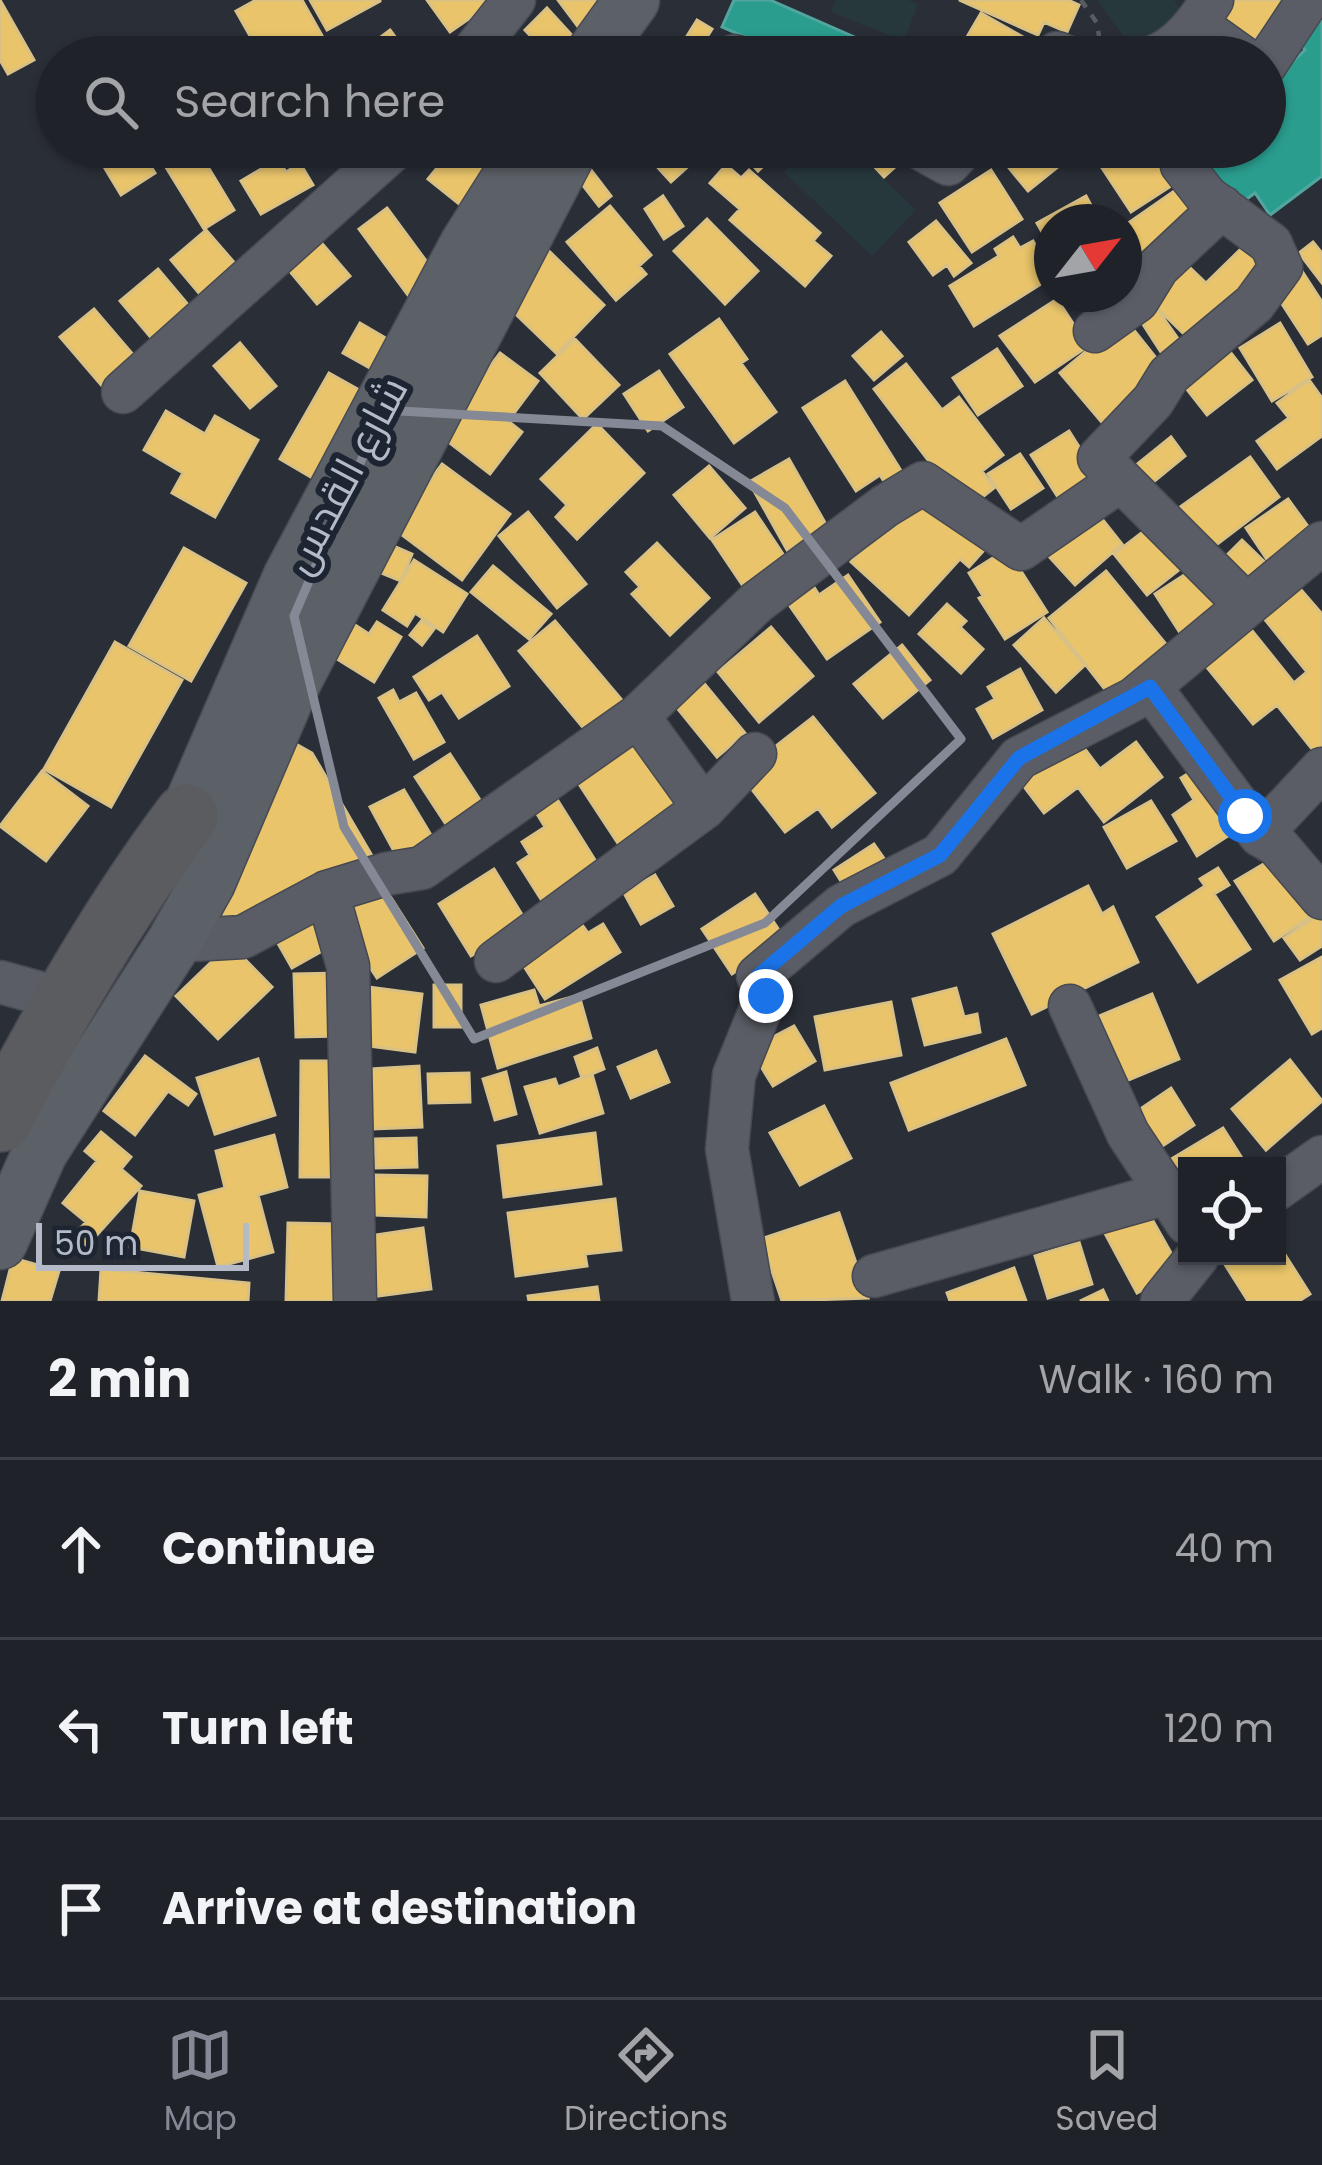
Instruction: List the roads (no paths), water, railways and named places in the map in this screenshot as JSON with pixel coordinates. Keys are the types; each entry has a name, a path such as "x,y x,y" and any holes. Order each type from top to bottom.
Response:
{"highway":[{"path":"0,1120 134,886 187,854"}],"main road":[{"path":"606,36 632,0"},
{"path":"647,36 673,0"},
{"name":"شارع القدس","path":"187,854 290,578 466,245 516,168"},
{"name":"شارع القدس","path":"187,854 291,687 560,168"},
{"path":"0,1242 40,1152 176,941 187,854"},
{"path":"0,1171 187,854"}],"street":[{"path":"486,36 514,0"},
{"path":"1284,36 1308,0"},
{"path":"1181,36 1204,12 1224,36"},
{"path":"123,392 373,168"},
{"path":"1184,168 1208,197 1270,244 1281,266 1254,304 1169,375 1153,401 1099,458 1246,605"},
{"path":"1095,331 1137,301 1158,267 1222,208"},
{"path":"176,941 243,937 327,892 422,868 638,716 757,602 923,483 1022,549 1121,480"},
{"path":"753,1301 727,1149 734,1075 766,996 758,976 841,906 940,855 1019,758 1150,687 1322,543"},
{"path":"1150,687 1260,835 1277,845 1322,898"},
{"path":"638,716 704,808"},
{"path":"496,961 704,808 755,754"},
{"path":"1260,835 1322,769"},
{"path":"327,892 348,966 355,1301"},
{"path":"0,982 62,1005 0,1093"},
{"path":"874,1276 1177,1208 1128,1134 1070,1006"},
{"path":"1286,1183 1322,1157"},
{"path":"1162,1301 1191,1265"}]}
